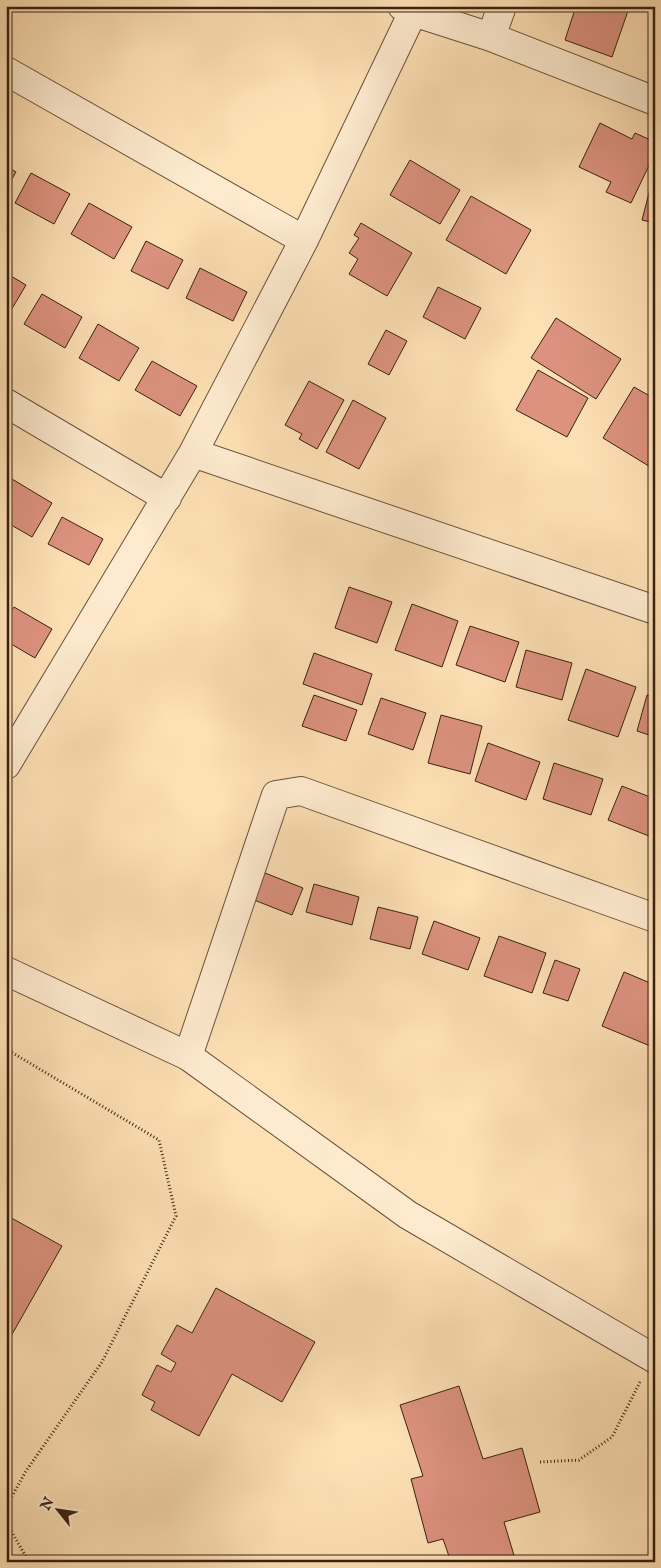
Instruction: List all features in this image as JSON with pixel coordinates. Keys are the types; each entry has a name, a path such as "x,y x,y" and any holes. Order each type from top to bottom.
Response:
{"street":[{"path":"491,37 502,6"},
{"path":"8,758 193,453 304,240 407,9 491,37 655,101"},
{"path":"6,71 304,240"},
{"path":"6,403 167,498"},
{"path":"193,453 655,610"},
{"path":"188,1056 276,795 302,791 655,918"},
{"path":"6,971 188,1056 408,1215 654,1358"}],"path":[{"path":"6,1049 159,1140 176,1216 102,1362 26,1471 6,1507"},
{"path":"540,1462 579,1460 612,1437 654,1358"},
{"path":"6,1522 29,1562"}],"building":[{"path":"576,6 623,6 629,8 612,57 565,40"},
{"path":"600,123 632,139 635,133 655,142 655,153 631,203 606,192 611,182 579,167"},
{"path":"410,160 460,190 440,224 390,195"},
{"path":"6,166 16,172 6,189"},
{"path":"655,170 655,223 642,220"},
{"path":"31,173 70,194 54,224 15,203"},
{"path":"471,196 531,230 506,274 446,240"},
{"path":"89,203 132,227 114,259 71,234"},
{"path":"361,223 412,253 387,296 349,274 358,259 349,253 359,238 354,235"},
{"path":"146,241 183,260 168,289 131,271"},
{"path":"200,268 247,292 233,321 186,298"},
{"path":"6,273 26,285 7,317 6,317"},
{"path":"438,287 481,308 465,339 423,317"},
{"path":"42,294 82,317 65,348 24,324"},
{"path":"556,318 621,359 596,399 531,358"},
{"path":"98,324 139,348 119,381 79,358"},
{"path":"386,330 407,341 389,375 368,364"},
{"path":"152,361 197,386 180,416 135,390"},
{"path":"538,370 588,398 567,437 516,410"},
{"path":"309,381 344,400 317,449 299,439 302,434 285,425"},
{"path":"634,387 655,399 655,464 652,468 603,438"},
{"path":"353,400 386,418 359,469 326,452"},
{"path":"12,479 52,503 32,537 6,522 6,488"},
{"path":"62,517 103,539 89,565 48,544"},
{"path":"349,587 392,602 377,643 335,628"},
{"path":"412,604 458,621 442,667 395,650"},
{"path":"14,607 52,629 35,658 6,641 6,620"},
{"path":"470,626 519,642 505,682 456,665"},
{"path":"526,650 572,663 562,700 516,687"},
{"path":"314,653 372,674 362,705 303,684"},
{"path":"586,669 636,687 618,737 568,720"},
{"path":"314,695 357,710 346,741 302,726"},
{"path":"647,695 655,697 655,737 637,731"},
{"path":"381,698 426,713 413,750 368,734"},
{"path":"441,715 482,726 470,774 428,763"},
{"path":"488,743 540,762 526,800 475,781"},
{"path":"554,763 603,779 591,815 543,799"},
{"path":"622,786 655,799 655,822 649,836 608,820"},
{"path":"260,871 303,888 292,915 249,898"},
{"path":"314,884 359,897 352,925 306,912"},
{"path":"378,907 418,917 410,949 370,939"},
{"path":"434,921 480,938 468,970 422,954"},
{"path":"499,936 546,953 532,993 484,976"},
{"path":"555,960 580,969 568,1001 543,993"},
{"path":"624,972 655,985 655,1048 602,1026"},
{"path":"6,1215 62,1246 6,1345"},
{"path":"216,1288 315,1342 282,1402 232,1374 199,1436 151,1410 155,1402 142,1395 157,1365 171,1372 176,1363 161,1354 177,1325 192,1333"},
{"path":"459,1386 483,1459 522,1448 540,1512 504,1522 516,1562 451,1562 443,1539 428,1543 411,1479 423,1476 400,1405"}]}
